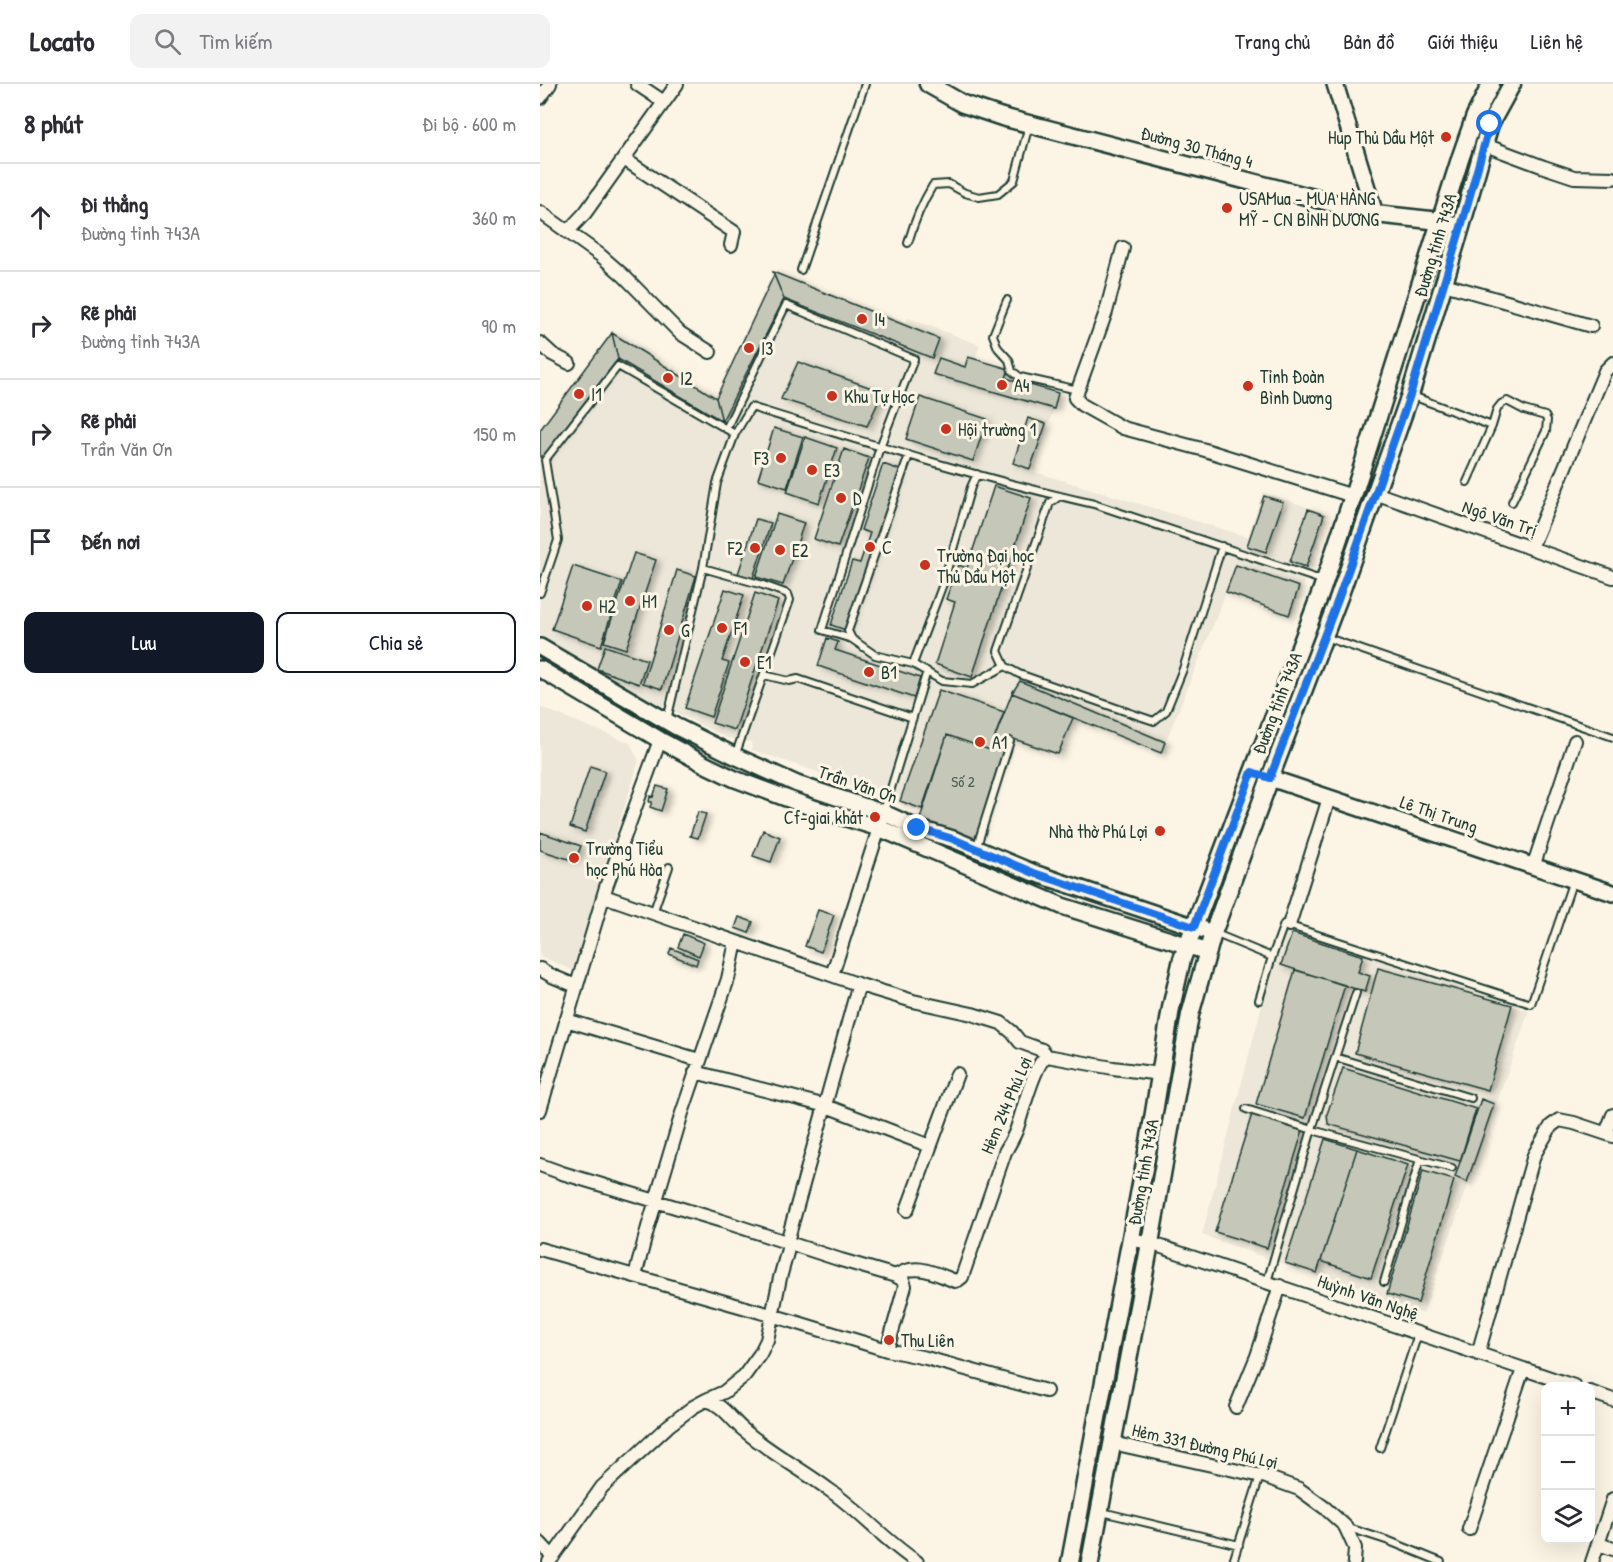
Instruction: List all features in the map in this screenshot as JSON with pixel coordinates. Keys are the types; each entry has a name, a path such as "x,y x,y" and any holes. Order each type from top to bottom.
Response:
{"main road":[{"name":"Đường 30 Tháng 4","path":"928,84 963,104 1002,117 1375,214 1440,221 1461,227"},
{"name":"Đường tỉnh 743A","path":"1070,1562 1171,1008 1182,959 1325,581 1475,116 1491,84"},
{"name":"Đường tỉnh 743A","path":"1093,1559 1099,1512 1190,1015 1208,951 1270,778 1339,597 1410,395 1490,124 1512,84"}],"street":[{"path":"540,98 550,84"},
{"path":"637,84 664,102"},
{"path":"567,232 585,213 677,84"},
{"path":"1335,84 1375,214"},
{"path":"1485,145 1574,177 1613,178"},
{"path":"624,159 735,232 731,245"},
{"path":"540,212 600,255 680,333 710,352"},
{"path":"1123,248 1106,312 1075,398 1082,405 1123,428 1205,450 1353,496"},
{"path":"1444,284 1591,326"},
{"path":"540,343 552,354 569,363"},
{"path":"1531,548 1605,371 1613,363"},
{"name":"Ngô Văn Trị","path":"1375,493 1613,578"},
{"name":"Trần Văn Ơn","path":"540,647 667,721 735,756 797,784 884,813 1034,873 1214,933"},
{"name":"Trần Văn Ơn","path":"540,669 660,740 706,765 753,786 810,807 879,828 1062,906 1208,951"},
{"path":"540,1110 604,896 660,740"},
{"path":"1533,867 1575,741"},
{"name":"Lê Thị Trung","path":"1252,772 1613,893"},
{"path":"1289,925 1329,798"},
{"path":"832,975 884,813"},
{"path":"604,896 860,985 1000,1023 1020,1042 1042,1050 1047,1056"},
{"path":"636,1276 648,1227 695,1072 728,979 736,942"},
{"path":"540,969 576,986"},
{"path":"540,1543 551,1559 602,1487 668,1426 693,1407 724,1392 744,1376 760,1354 767,1340 773,1316 788,1249 787,1242 860,985"},
{"path":"566,1020 699,1060"},
{"name":"Hẻm 244 Phú Lợi","path":"896,1276 907,1269 923,1269 954,1281 962,1277 1005,1152 1015,1135 1043,1058 1047,1056 1160,1074"},
{"path":"695,1072 826,1106 930,1146"},
{"path":"907,1209 957,1074"},
{"path":"1478,1354 1534,1155 1545,1135 1559,1120 1609,1135 1613,1115"},
{"path":"540,1165 896,1276 903,1280 905,1286 887,1350"},
{"name":"Huỳnh Văn Nghệ","path":"1130,1239 1150,1243 1562,1382"},
{"path":"540,1249 887,1350 926,1358 1046,1391"},
{"path":"1236,1407 1257,1356 1274,1285"},
{"path":"1469,1529 1523,1369"},
{"path":"1595,1394 1613,1400"},
{"path":"706,1400 713,1401 720,1406 744,1431 855,1509 898,1550 917,1562"},
{"name":"Hẻm 331 Đường Phú Lợi","path":"1112,1443 1260,1476 1299,1489 1326,1508 1345,1526 1355,1548 1354,1562"},
{"path":"1592,1562 1613,1499"},
{"path":"1599,1544 1613,1549"}],"lane":[{"path":"801,270 866,84"},
{"path":"908,243 923,200 933,185 949,184 965,193 979,197 998,194 1014,181 1029,124"},
{"path":"1007,300 993,335 998,348 1009,360 1012,371 1020,377 1078,390"},
{"path":"726,429 786,305 914,359 880,447 822,630 852,639 875,656 913,664 942,681 972,684 1005,666"},
{"path":"540,593 558,540 545,460 618,366 735,434"},
{"path":"1410,395 1492,426"},
{"path":"1467,482 1501,404 1507,401 1524,410 1545,416 1546,431 1512,502"},
{"path":"667,721 703,568 717,483 735,434 751,407 880,447 1094,504 1325,581"},
{"path":"852,639 848,631 909,455"},
{"path":"913,664 943,584 971,487 977,474"},
{"path":"1060,496 1050,503 998,651 1005,666 1019,674 1154,721 1166,711 1183,669 1222,546"},
{"path":"703,568 788,594 790,600 735,756"},
{"path":"1324,636 1613,737"},
{"path":"884,813 927,671"},
{"path":"764,675 789,681 798,680 913,718"},
{"path":"976,849 1010,741"},
{"path":"653,913 669,867"},
{"path":"1259,1000 1284,924 1531,1004 1573,880"},
{"path":"1214,933 1272,957"},
{"path":"1274,1285 1312,1129 1356,993"},
{"path":"1335,1057 1471,1098"},
{"path":"1246,1108 1452,1168"},
{"path":"1384,1282 1420,1159"},
{"path":"1380,1448 1418,1334"},
{"path":"1233,1562 1260,1476"},
{"path":"1099,1512 1239,1545"},
{"path":"1345,1526 1441,1562"}],"shaded area":[{"name":"Trường Đại học Thủ Dầu Một","path":"773,272 906,323 909,318 980,345 975,359 1009,369 1007,378 1058,393 1035,472 1248,537 1263,492 1328,514 1292,616 1226,593 1161,753 1012,693 990,750 946,735 922,812 752,750 751,742 727,738 645,697 540,636 540,430 612,333 716,397"},
{"name":"Trường Tiểu học Phú Hòa","path":"540,707 630,743 639,761 572,970 540,956"},
{"path":"1282,928 1529,1011 1423,1314 1202,1235"}],"building":[{"name":"I4","path":"773,272 939,339 932,358 784,299"},
{"name":"I3","path":"774,275 784,299 722,421 716,398"},
{"name":"I1","path":"612,333 618,359 542,458 540,457 540,430"},
{"name":"I2","path":"612,333 716,398 722,421 618,359"},
{"name":"A4","path":"968,357 1009,369 1006,378 1058,393 1054,409 933,374 939,358 965,367"},
{"name":"Khu Tự Học","path":"798,362 883,392 867,426 781,399"},
{"name":"Hội trường 1","path":"920,397 987,419 973,461 906,439"},
{"path":"1028,418 1046,424 1030,469 1013,463"},
{"name":"F3","path":"774,428 803,437 787,488 758,479"},
{"name":"E3","path":"805,437 837,448 819,503 787,492"},
{"name":"D","path":"844,449 869,458 838,547 814,539"},
{"name":"C","path":"883,464 900,470 846,630 831,625 852,561 860,563 870,533 861,530"},
{"path":"994,486 1031,498 972,677 935,664 955,602 946,599 958,565 967,568"},
{"path":"1264,496 1283,502 1266,552 1247,546"},
{"path":"1308,509 1324,515 1306,567 1290,562"},
{"name":"E2","path":"777,514 804,523 783,585 756,577"},
{"name":"F2","path":"756,519 771,523 753,578 738,574"},
{"name":"H1","path":"634,553 656,560 626,649 604,642"},
{"path":"1236,565 1299,587 1289,615 1226,592"},
{"name":"H2","path":"573,566 622,582 601,646 552,629"},
{"name":"G","path":"677,570 696,576 662,689 643,683"},
{"name":"F1","path":"725,589 744,595 722,661 729,663 711,717 685,708"},
{"name":"E1","path":"755,593 778,601 735,730 712,723"},
{"name":"B1","path":"827,638 838,642 835,650 920,678 914,698 818,666"},
{"path":"605,646 647,660 639,684 597,669"},
{"path":"1020,681 1165,742 1161,753 1012,693"},
{"name":"A1","path":"939,690 1004,712 990,750 947,735 922,809 900,801"},
{"path":"1012,693 1073,718 1058,754 1008,737 973,848 917,828 947,735 990,750"},
{"path":"590,766 605,771 585,832 570,827"},
{"path":"657,786 668,789 661,811 650,807 652,802 649,802"},
{"path":"698,812 706,814 698,838 690,836"},
{"path":"763,830 780,837 771,862 753,856"},
{"path":"540,832 581,846 575,861 540,850"},
{"path":"818,910 834,915 821,952 805,946"},
{"path":"739,917 753,922 749,933 735,928"},
{"path":"1292,933 1363,956 1358,972 1370,976 1365,992 1281,965"},
{"path":"683,934 704,943 699,956 678,947"},
{"path":"671,948 698,959 696,965 669,954"},
{"path":"1378,968 1512,1005 1488,1090 1355,1053"},
{"path":"1295,970 1345,985 1305,1118 1256,1104"},
{"path":"1343,1068 1476,1109 1460,1161 1328,1124 1327,1114"},
{"path":"1481,1099 1494,1104 1467,1182 1455,1177"},
{"path":"1252,1114 1303,1130 1267,1248 1215,1232"},
{"path":"1325,1139 1357,1149 1317,1273 1285,1263"},
{"path":"1357,1149 1408,1165 1371,1278 1321,1261"},
{"path":"1423,1171 1454,1180 1418,1303 1387,1294"}],"place":[{"name":"Hup Thủ Dầu Một","path":"1446,137"},
{"name":"USAMua - MUA HÀNG MỸ - CN BÌNH DƯƠNG","path":"1227,208"},
{"name":"I4","path":"862,319"},
{"name":"I3","path":"749,348"},
{"name":"I2","path":"668,378"},
{"name":"A4","path":"1002,385"},
{"name":"Tỉnh Đoàn Bình Dương","path":"1248,386"},
{"name":"I1","path":"579,394"},
{"name":"Khu Tự Học","path":"832,396"},
{"name":"Hội trường 1","path":"946,429"},
{"name":"F3","path":"781,458"},
{"name":"E3","path":"812,470"},
{"name":"D","path":"841,498"},
{"name":"C","path":"870,547"},
{"name":"F2","path":"755,548"},
{"name":"E2","path":"780,550"},
{"name":"Trường Đại học Thủ Dầu Một","path":"925,565"},
{"name":"H1","path":"630,601"},
{"name":"H2","path":"587,606"},
{"name":"F1","path":"722,628"},
{"name":"G","path":"669,630"},
{"name":"E1","path":"745,662"},
{"name":"B1","path":"869,672"},
{"name":"A1","path":"980,742"},
{"name":"Cf-giai khát","path":"875,817"},
{"name":"Nhà thờ Phú Lợi","path":"1160,831"},
{"name":"Trường Tiểu học Phú Hòa","path":"574,858"},
{"name":"Thu Liên","path":"889,1340"}],"route":[{"path":"917,828 953,839 1034,873 1194,927 1252,772 1270,778 1339,597 1410,395 1490,124"}]}
